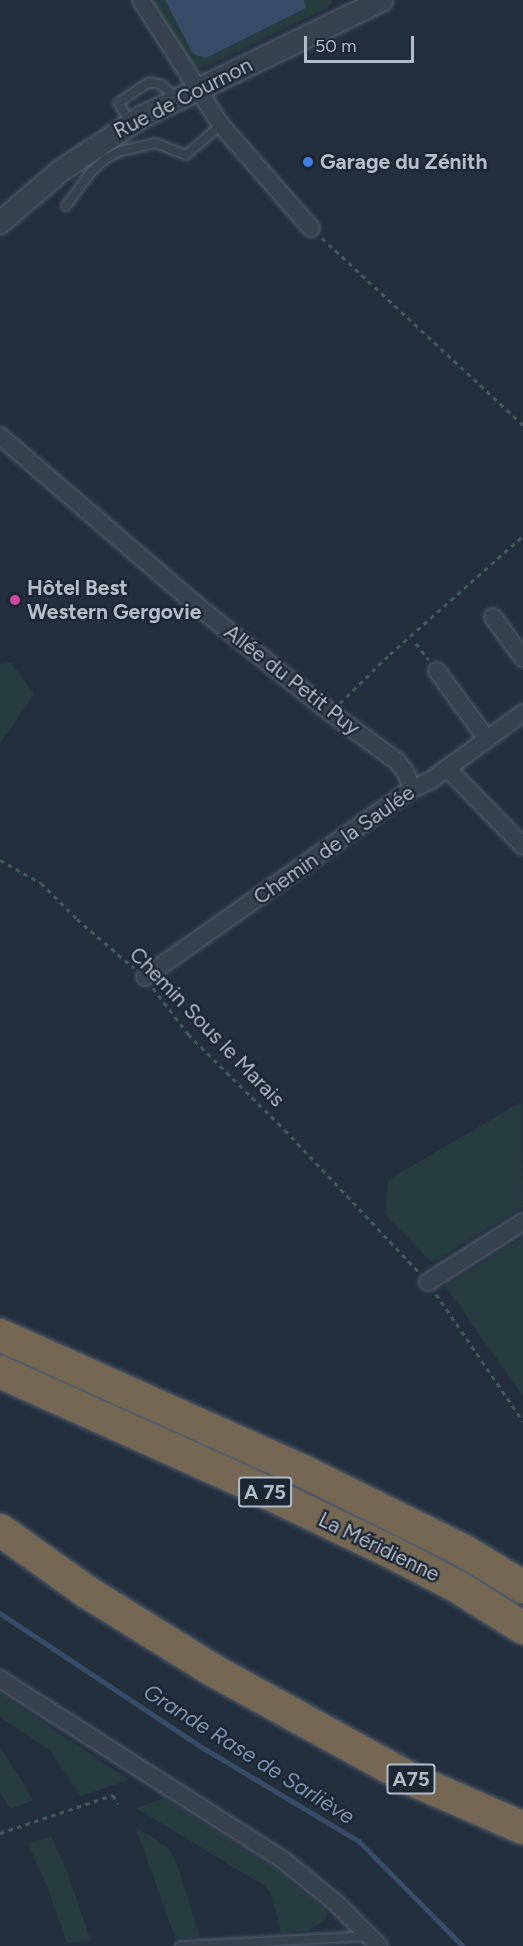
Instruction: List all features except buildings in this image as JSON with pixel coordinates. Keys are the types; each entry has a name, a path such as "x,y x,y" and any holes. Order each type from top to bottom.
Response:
{"highway":[{"name":"La Méridienne","path":"0,1335 304,1472 464,1551 523,1587"},
{"name":"La Méridienne","path":"0,1372 247,1483 395,1554 458,1587 523,1628"},
{"path":"0,1530 154,1636 305,1719 523,1808"},
{"name":"A75","path":"305,1719 411,1779 523,1828"}],"street":[{"path":"141,0 220,125 311,228"},
{"name":"Rue de Cournon","path":"0,222 59,171 131,123 381,0"},
{"name":"Allée du Petit Puy","path":"2,442 195,604 330,712 398,762 406,773 412,789"},
{"path":"493,617 523,658"},
{"path":"437,671 487,739"},
{"name":"Chemin de la Saulée","path":"146,977 412,789 431,780 523,713"},
{"path":"447,768 523,846"},
{"path":"428,1282 523,1222"},
{"path":"0,1679 283,1860 327,1896 374,1941"}],"lane":[{"path":"66,206 91,172 105,159 121,151 155,143 186,156 220,125"},
{"path":"180,1946 374,1941"}],"path":[{"path":"311,228 523,425"},
{"path":"330,712 390,654 523,536"},
{"path":"416,643 437,671"},
{"name":"Chemin Sous le Marais","path":"0,860 41,883 77,919 146,977 188,1034 285,1130 428,1282 523,1421"},
{"path":"0,1833 112,1795 118,1804"}],"green space":[{"path":"152,0 331,0 333,2 327,8 210,65 195,68 181,52"},
{"path":"11,663 34,694 0,743 0,664"},
{"path":"521,1102 523,1207 432,1263 385,1214 388,1180"},
{"path":"523,1237 523,1396 445,1286"},
{"path":"0,1693 129,1780 81,1796 50,1750 0,1717"},
{"path":"0,1749 33,1800 10,1809 0,1792"},
{"path":"164,1798 277,1870 325,1910 327,1915 324,1921 309,1930 281,1933 271,1893 263,1885 136,1808"},
{"path":"136,1828 168,1847 176,1861 200,1937 175,1938"},
{"path":"51,1836 66,1869 91,1941 67,1943 49,1891 28,1844"}],"water":[{"path":"165,0 304,0 306,8 206,58 193,54"}],"waterway":[{"name":"Grande Rase de Sarliève","path":"0,1613 205,1749 359,1841 463,1946"}],"place":[{"name":"Garage du Zénith","path":"308,162"},
{"name":"Hôtel Best Western Gergovie","path":"15,600"}]}
